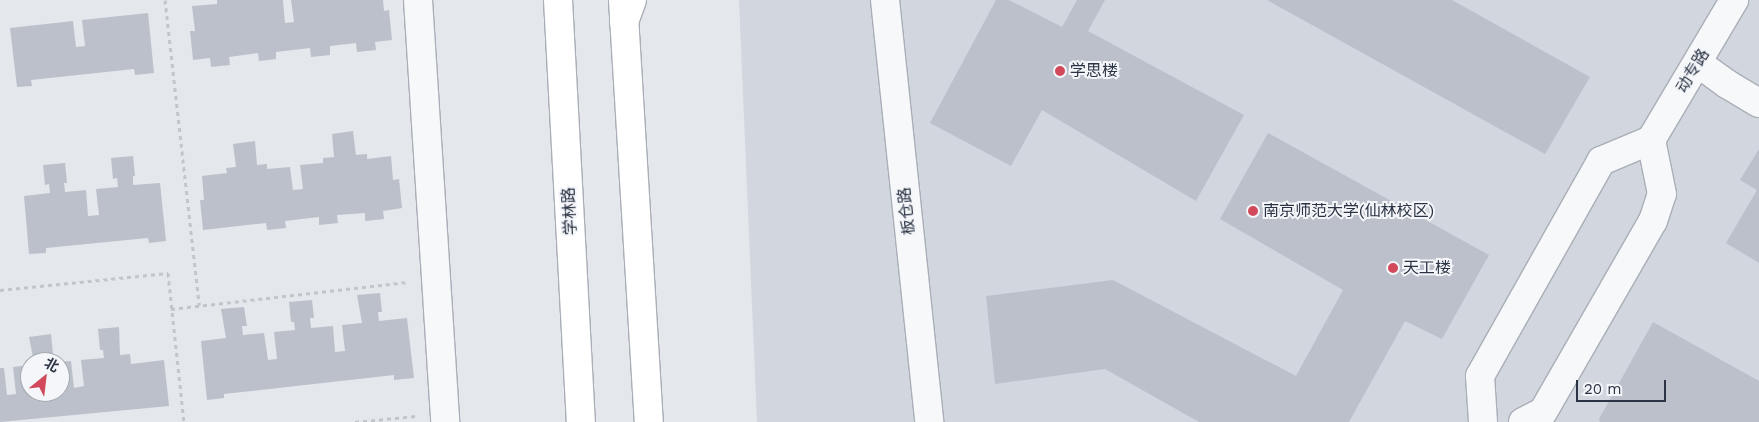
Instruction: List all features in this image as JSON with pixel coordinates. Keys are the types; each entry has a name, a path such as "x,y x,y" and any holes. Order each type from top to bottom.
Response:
{"main road":[{"name":"学林路","path":"558,0 581,422"},
{"path":"626,7 649,422"}],"street":[{"path":"418,0 445,418"},
{"name":"板仓路","path":"885,0 928,422"},
{"name":"动专路","path":"1651,140 1734,0"},
{"path":"1698,63 1759,103"},
{"path":"1483,422 1480,376 1601,161 1651,140 1662,194 1653,221 1543,412 1524,422"}],"path":[{"path":"165,0 200,305"},
{"path":"0,290 168,273 184,422"},
{"path":"171,309 436,278"},
{"path":"355,422 445,418"}],"shaded area":[{"name":"南京师范大学(仙林校区)","path":"739,0 1759,0 1759,422 757,422"}],"building":[{"path":"217,0 283,0 285,23 294,22 291,0 383,0 384,11 389,10 392,40 375,42 376,50 357,52 356,43 330,46 330,55 311,57 310,48 276,52 276,59 259,61 258,53 229,57 230,65 211,67 210,58 193,60 190,31 195,31 192,6 217,4"},
{"name":"学思楼","path":"996,0 1009,0 1062,27 1077,0 1105,0 1088,31 1244,115 1196,201 1042,110 1011,166 930,123"},
{"path":"1267,0 1452,0 1590,77 1545,154"},
{"path":"148,13 154,73 135,75 134,69 31,80 32,86 17,87 10,28 73,21 76,47 85,46 82,20"},
{"path":"353,131 356,155 367,154 367,159 391,156 393,180 399,179 402,208 383,211 384,219 365,221 365,213 337,215 338,223 319,225 319,217 285,221 286,228 267,230 266,223 203,230 200,200 204,200 202,176 227,173 226,168 236,167 233,144 255,141 257,165 267,164 267,169 290,167 293,190 303,189 300,165 323,163 323,158 334,157 332,134"},
{"name":"天工楼","path":"1268,133 1489,255 1442,339 1405,321 1349,422 1199,422 1105,369 995,384 986,296 1113,280 1296,376 1343,290 1220,219"},
{"path":"1759,149 1759,263 1726,243 1757,190 1740,180"},
{"path":"133,156 135,176 133,176 133,185 160,183 166,241 149,243 148,238 46,248 46,253 29,254 24,196 50,193 49,184 45,185 43,165 65,163 67,183 64,183 65,192 86,190 88,216 99,215 96,189 118,187 117,178 113,179 111,158"},
{"path":"380,293 382,312 378,312 379,321 407,318 414,378 394,380 394,375 224,394 224,398 207,400 201,341 226,338 221,309 244,307 247,326 242,326 243,335 264,333 268,360 277,359 274,332 295,330 294,322 291,322 289,302 312,300 314,318 310,318 311,328 333,326 335,352 345,351 342,325 362,323 357,295"},
{"path":"1653,322 1759,381 1759,422 1600,422 1599,419"},
{"path":"119,327 120,355 130,354 131,364 164,360 169,406 0,422 0,368 4,368 7,395 16,394 13,367 20,366 20,402 70,402 70,361 74,388 84,386 81,360 104,358 103,350 100,350 98,329"},
{"path":"51,334 53,352 32,352 29,337"}],"place":[{"name":"学思楼","path":"1060,71"},
{"name":"南京师范大学(仙林校区)","path":"1253,211"},
{"name":"天工楼","path":"1393,268"}]}
